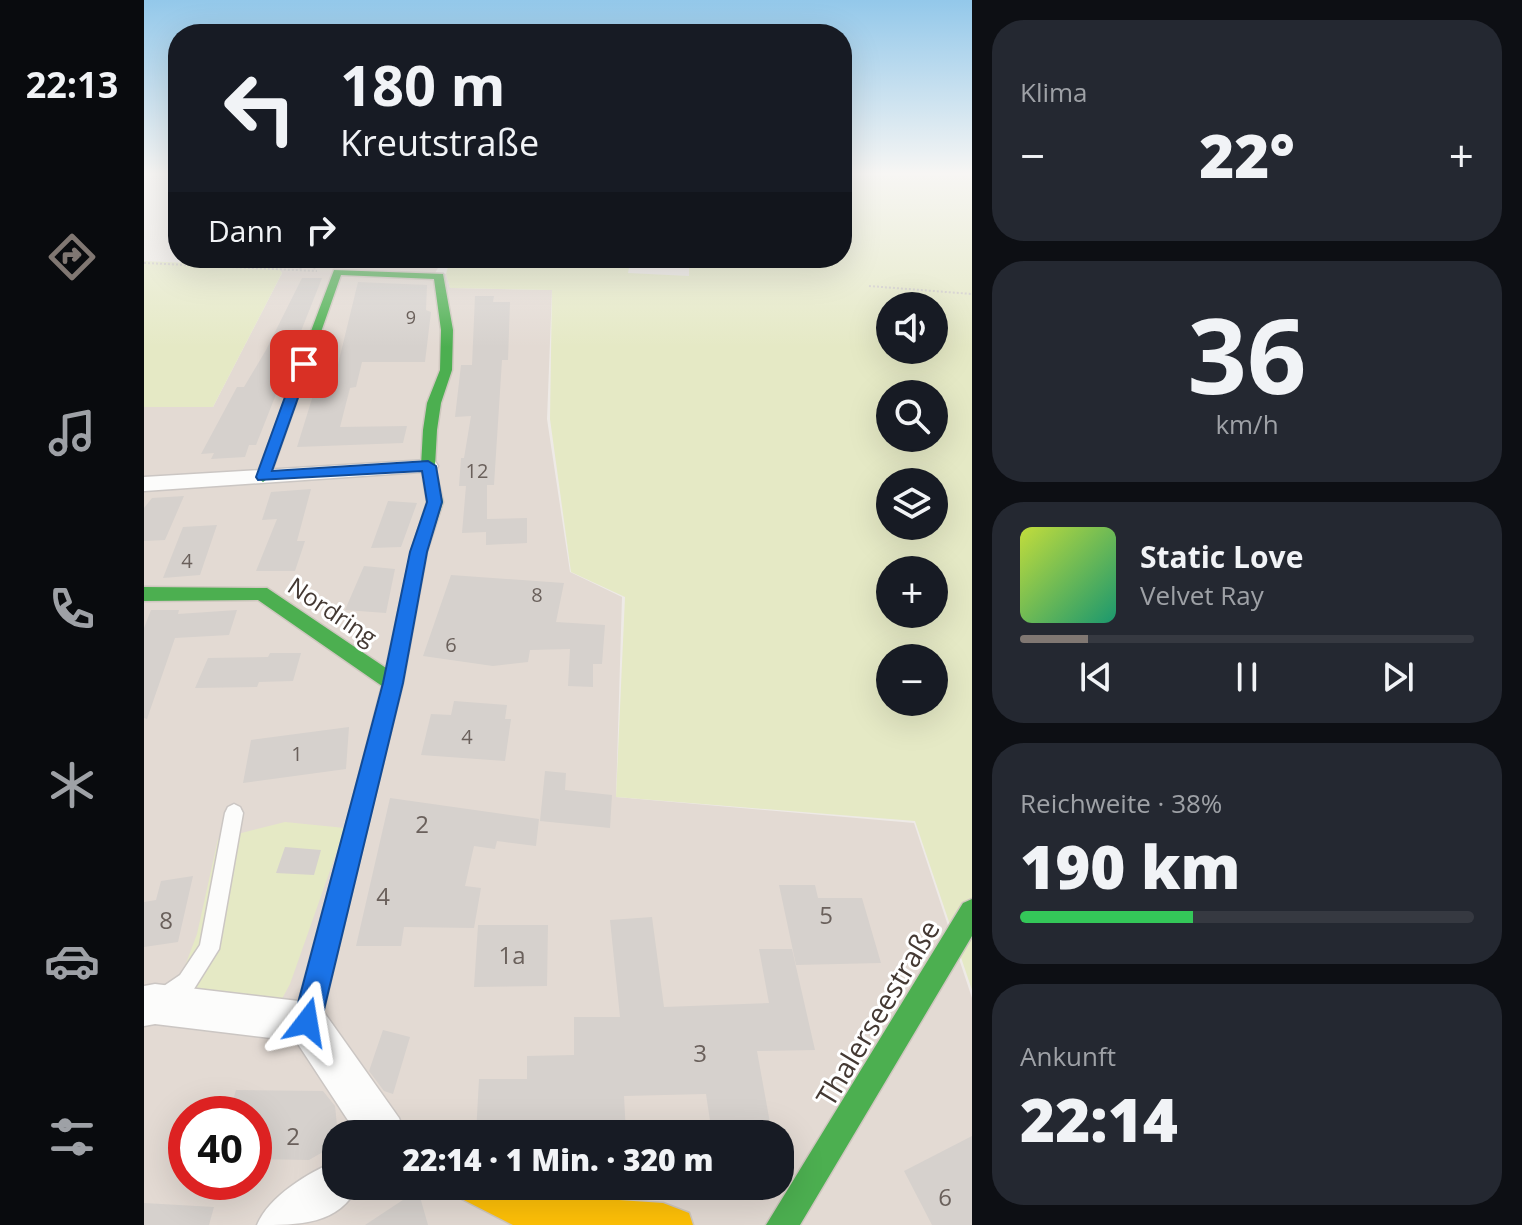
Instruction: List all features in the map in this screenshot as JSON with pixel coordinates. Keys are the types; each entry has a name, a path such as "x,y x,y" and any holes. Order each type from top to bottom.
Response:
{"street":[{"path":"263,477 337,272 439,276 447,330 446,370 434,403 428,466 435,502 419,552 393,683 307,1022 374,1120"},
{"path":"144,484 428,466"},
{"name":"Nordring","path":"144,594 261,593 393,683"},
{"name":"Thalerseestraße","path":"782,1225 972,912"},
{"path":"150,1005 307,1022"},
{"path":"281,1225 322,1194"},
{"path":"496,1200 513,1209 663,1219 677,1225"}],"lane":[{"path":"150,1005 187,982 209,949 234,813"}],"path":[{"path":"144,263 168,264"},
{"path":"276,268 337,272"},
{"path":"869,286 972,294"}],"shaded area":[{"path":"279,268 438,268 435,273 446,274 450,288 552,290 547,419 570,572 622,597 616,797 914,823 972,998 972,1225 144,1225 144,407 213,407 282,273"}],"green space":[{"path":"852,232 972,232 972,990 915,821 616,797 625,597 571,572 550,419 552,290 450,288 446,274 448,268 629,268 628,273 689,276 689,268 852,268"},
{"path":"144,261 168,262 168,268 279,268 282,273 213,407 144,407"},
{"path":"285,822 345,828 290,984 277,1008 193,995 182,974 197,934 218,839"}],"building":[{"path":"302,278 322,278 256,445 249,445 245,457 211,459 214,453 201,454 237,387 244,387 266,350"},
{"path":"358,282 427,285 426,310 431,312 425,362 362,362 356,387 350,388 340,427 407,426 403,443 297,447 315,389 332,389"},
{"path":"475,296 494,296 493,302 510,302 508,360 502,360 494,485 487,485 487,519 527,518 527,543 486,545 486,532 462,533 466,486 459,486 461,458 464,458 471,416 455,417 461,365 472,365"},
{"path":"311,489 297,541 305,541 295,571 256,571 277,519 262,520 271,492"},
{"path":"184,496 165,540 144,541 144,508 152,498"},
{"path":"388,501 417,503 401,547 371,548"},
{"path":"217,525 200,575 163,578 183,527"},
{"path":"364,566 395,569 386,613 345,610"},
{"path":"451,575 564,583 556,622 605,625 602,664 593,664 593,687 568,686 570,649 530,650 528,662 493,666 423,656"},
{"path":"151,610 179,610 178,614 237,610 229,635 175,638 147,719 144,718 144,628"},
{"path":"270,653 301,653 293,681 259,682 257,687 195,688 208,658 268,657"},
{"path":"454,701 507,705 505,719 511,719 505,761 421,755 431,714 451,715"},
{"path":"349,727 346,769 243,783 251,740"},
{"path":"545,771 566,773 565,790 612,795 610,828 540,821"},
{"path":"390,798 539,819 536,846 497,841 495,849 474,846 465,886 481,888 474,928 404,927 401,946 356,946"},
{"path":"285,847 321,850 314,875 276,873"},
{"path":"193,876 178,942 144,947 144,902 156,900 161,881"},
{"path":"779,885 815,885 818,898 862,898 881,963 796,965"},
{"path":"652,917 664,1007 769,1003 759,949 792,949 815,1050 757,1051 769,1120 710,1120 706,1094 624,1096 625,1120 477,1120 479,1079 527,1079 527,1056 574,1055 574,1017 620,1017 610,920"},
{"path":"478,925 548,925 547,986 474,987"},
{"path":"383,1030 410,1037 393,1094 384,1091 369,1071"},
{"path":"236,1090 323,1091 335,1106 336,1120 322,1120 322,1152 309,1160 272,1159 272,1096 234,1096"},
{"path":"972,1136 972,1225 932,1225 904,1171"},
{"path":"403,1200 421,1200 428,1225 365,1225"},
{"path":"144,1203 214,1207 209,1225 144,1225"}],"traffic: fast":[{"path":"263,477 337,272 439,276 447,330 446,370 434,403 430,430 428,466 435,502 419,552 393,683 358,821"},
{"path":"144,594 261,593 393,683"},
{"path":"782,1225 972,912"}],"traffic: slow":[{"path":"307,1022 358,821"},
{"path":"496,1200 513,1209 663,1219 677,1225"}],"route":[{"path":"304,364 263,477 428,466 435,502 419,552 393,683 307,1022"}]}
